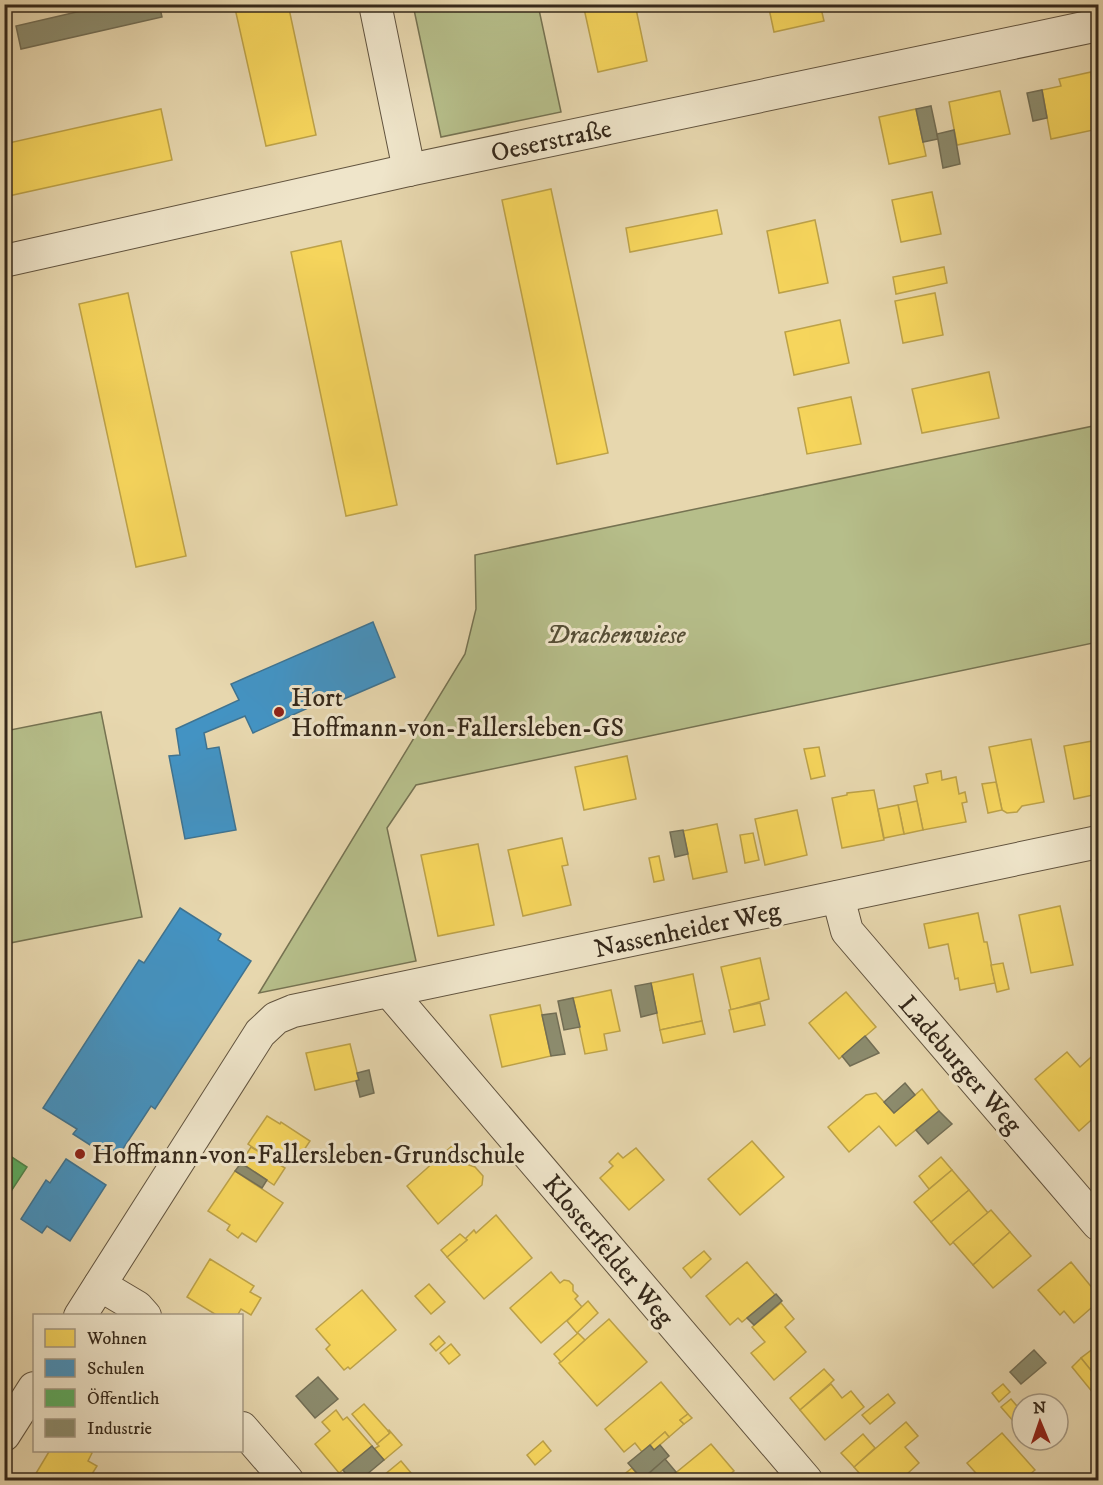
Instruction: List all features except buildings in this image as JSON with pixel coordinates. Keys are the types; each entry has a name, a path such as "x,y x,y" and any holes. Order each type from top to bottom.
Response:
{"street":[{"path":"375,4 409,170"},
{"name":"Oeserstraße","path":"4,261 409,170 1098,25"},
{"name":"Nassenheider Weg","path":"100,1286 260,1032 276,1018 293,1011 1098,842"},
{"name":"Ladeburger Weg","path":"838,897 847,931 1098,1224"},
{"name":"Klosterfelder Weg","path":"389,991 806,1480"},
{"path":"82,1314 100,1286 137,1307 143,1314"},
{"path":"4,1435 33,1390"},
{"path":"243,1429 287,1480"}],"green space":[{"path":"413,5 538,5 561,112 441,137"},
{"name":"Drachenwiese","path":"1098,425 1098,642 416,785 387,828 416,961 259,993 465,654 476,609 475,555"},
{"path":"101,712 142,917 5,944 5,731"}],"place":[{"name":"Hort Hoffmann-von-Fallersleben-GS","path":"279,712"},
{"name":"Hoffmann-von-Fallersleben-Grundschule","path":"80,1154"}]}
